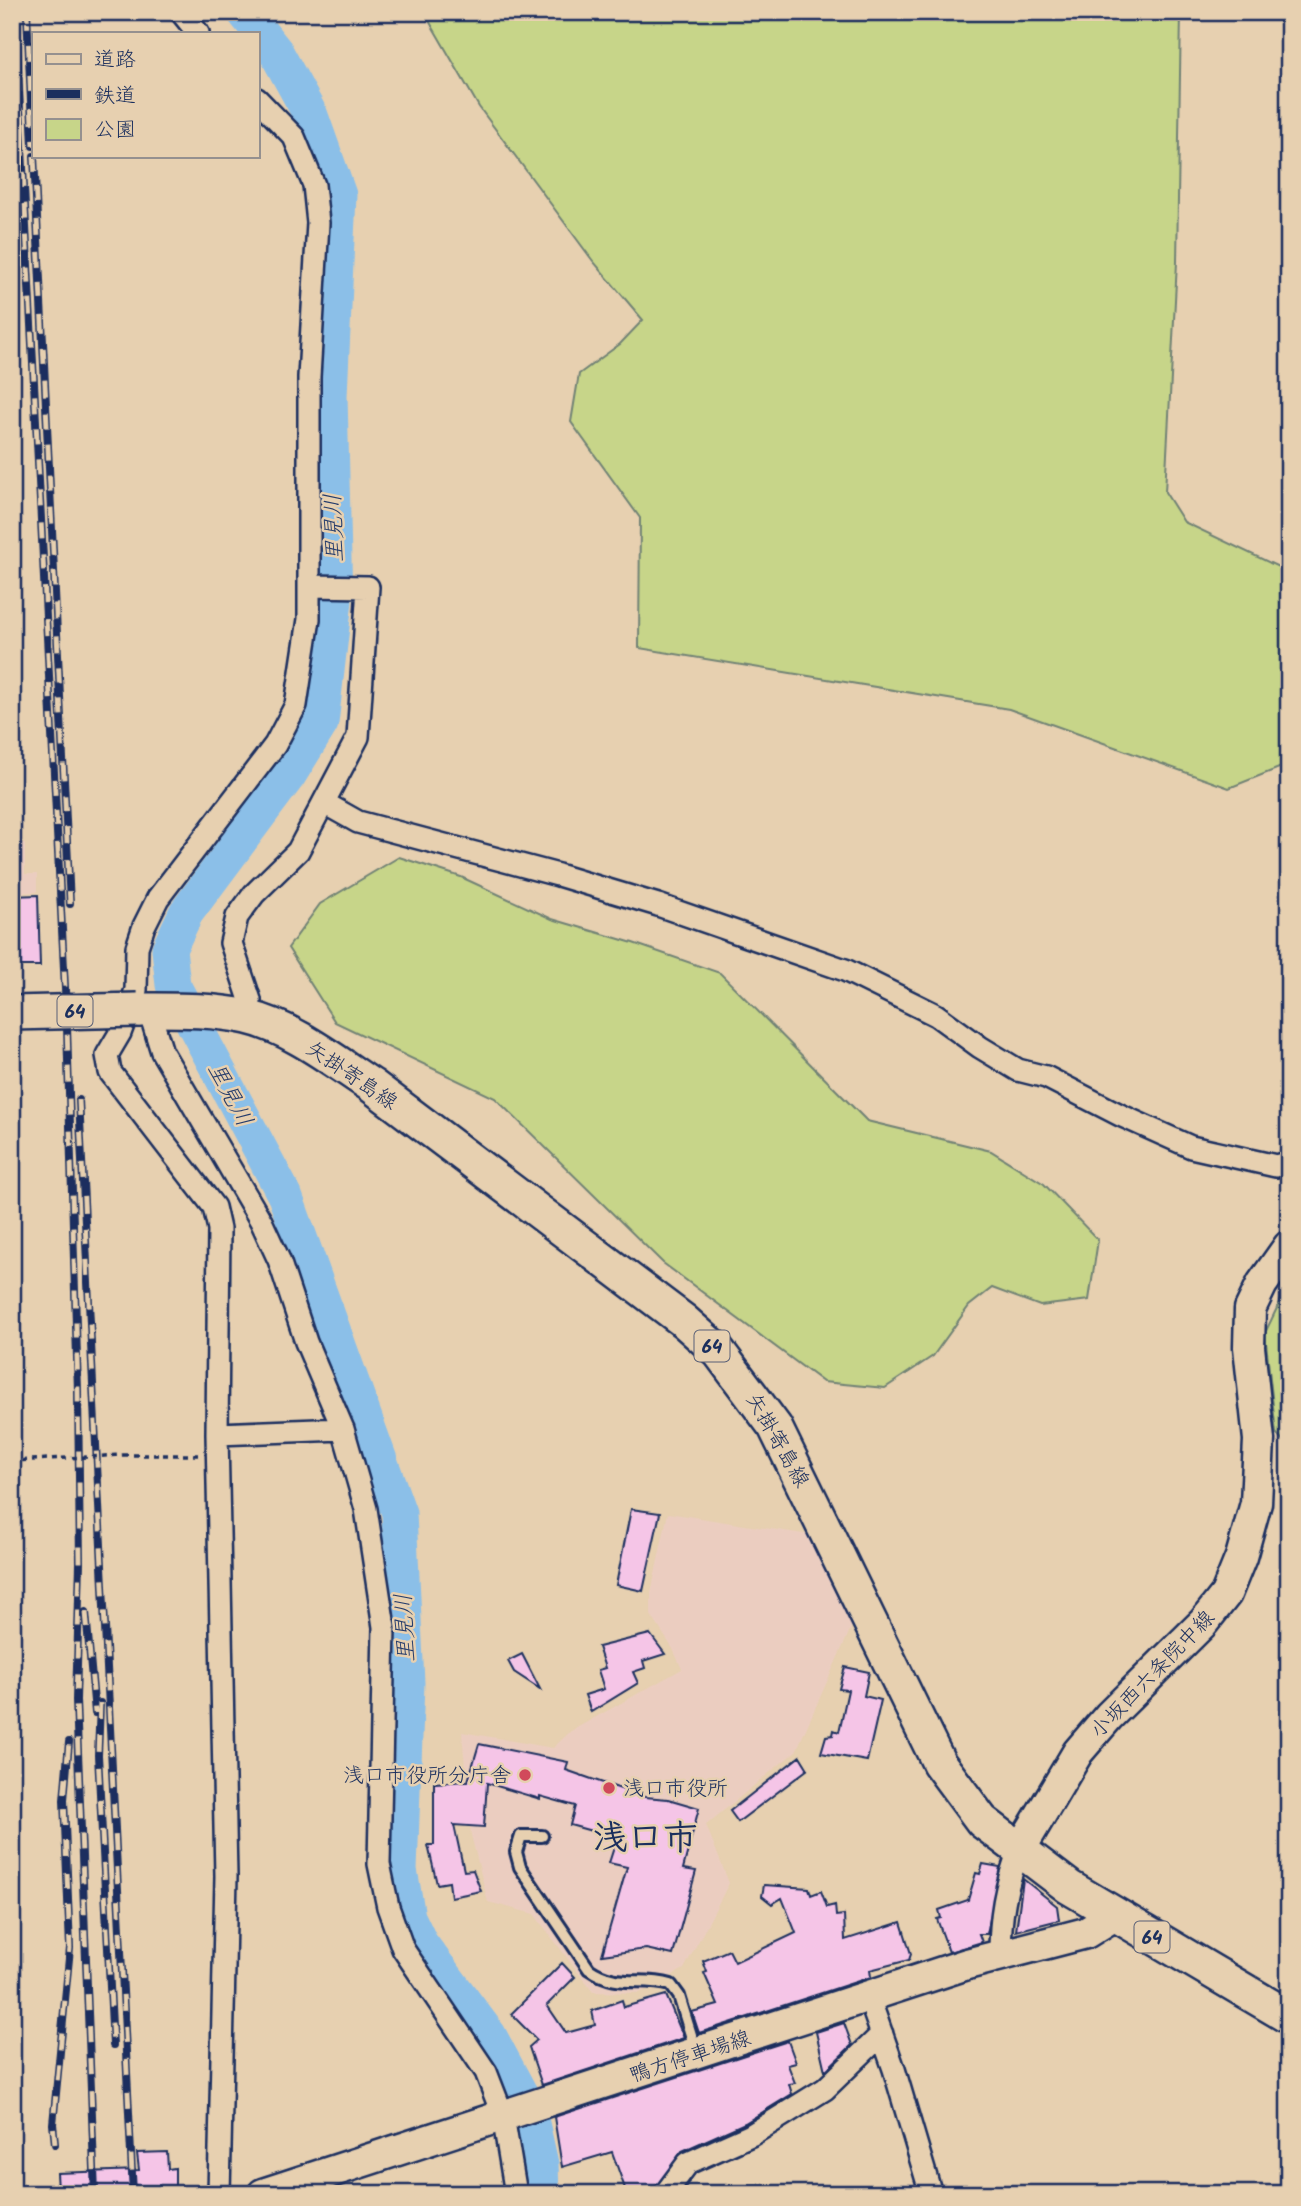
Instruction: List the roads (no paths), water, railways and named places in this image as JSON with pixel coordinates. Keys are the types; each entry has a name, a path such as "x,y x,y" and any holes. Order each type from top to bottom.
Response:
{"main road":[{"name":"矢掛寄島線","path":"150,1010 236,1015 314,1048 371,1085 684,1321 719,1352 775,1427 939,1763 982,1821 1019,1851 1115,1915 1289,2017"},
{"name":"64","path":"12,1013 150,1010"},
{"name":"小坂西六条院中線","path":"1019,1851 1078,1752 1109,1716 1203,1623 1226,1594 1241,1557 1256,1503 1259,1440 1249,1347 1250,1309 1262,1283 1289,1246"},
{"name":"鴨方停車場線","path":"263,2194 1000,1955 1086,1933 1115,1915"}],"street":[{"path":"181,12 197,32"},
{"path":"219,2194 226,1875 217,1445 219,1229 214,1207 110,1072 107,1055 120,1033 135,990 136,947 158,898 275,745 296,705 309,619 309,377 318,223 314,184 293,136 259,101"},
{"path":"236,1015 250,1000 231,943 237,917 254,894 298,851 326,804 358,737 368,587 309,586"},
{"path":"326,804 358,822 608,890 845,970 936,1015 1018,1070 1046,1077 1179,1141 1276,1166 1289,1162"},
{"path":"150,1010 162,1052 266,1231 342,1429 366,1509 384,1627 379,1864 388,1907 403,1949 486,2072 508,2114 516,2194"},
{"path":"217,1445 342,1429"},
{"path":"1000,1955 1000,1921 1007,1882 1019,1851"},
{"path":"869,1998 931,2194"},
{"path":"664,2194 688,2163 751,2135 825,2089 882,2034"}],"lane":[{"path":"542,1836 521,1836 516,1852 520,1867 589,1969 603,1979 618,1982 656,1980 671,1985 679,1996 697,2053"}],"waterway":[{"name":"里見川","path":"244,12 276,52 311,116 339,195 330,396 335,600 321,723 289,775 186,913 169,949 173,985 285,1196 399,1513 407,1683 400,1870 408,1917 421,1944 489,2035 529,2110 541,2164 542,2194"}],"railway":[{"path":"15,12 67,1027 78,1391 80,1563 76,1700 95,2194"},
{"path":"27,12 32,124"},
{"path":"34,158 70,904"},
{"path":"79,1100 133,2194"},
{"path":"86,1612 95,1713"},
{"path":"100,1703 98,1755 113,2045"},
{"path":"55,2144 53,2124 70,1948 64,1800 69,1742"}],"place":[{"name":"浅口市役所分庁舎","path":"525,1775"},
{"name":"浅口市役所","path":"609,1788"}],"district":[{"name":"浅口市","path":"645,1837"}]}
